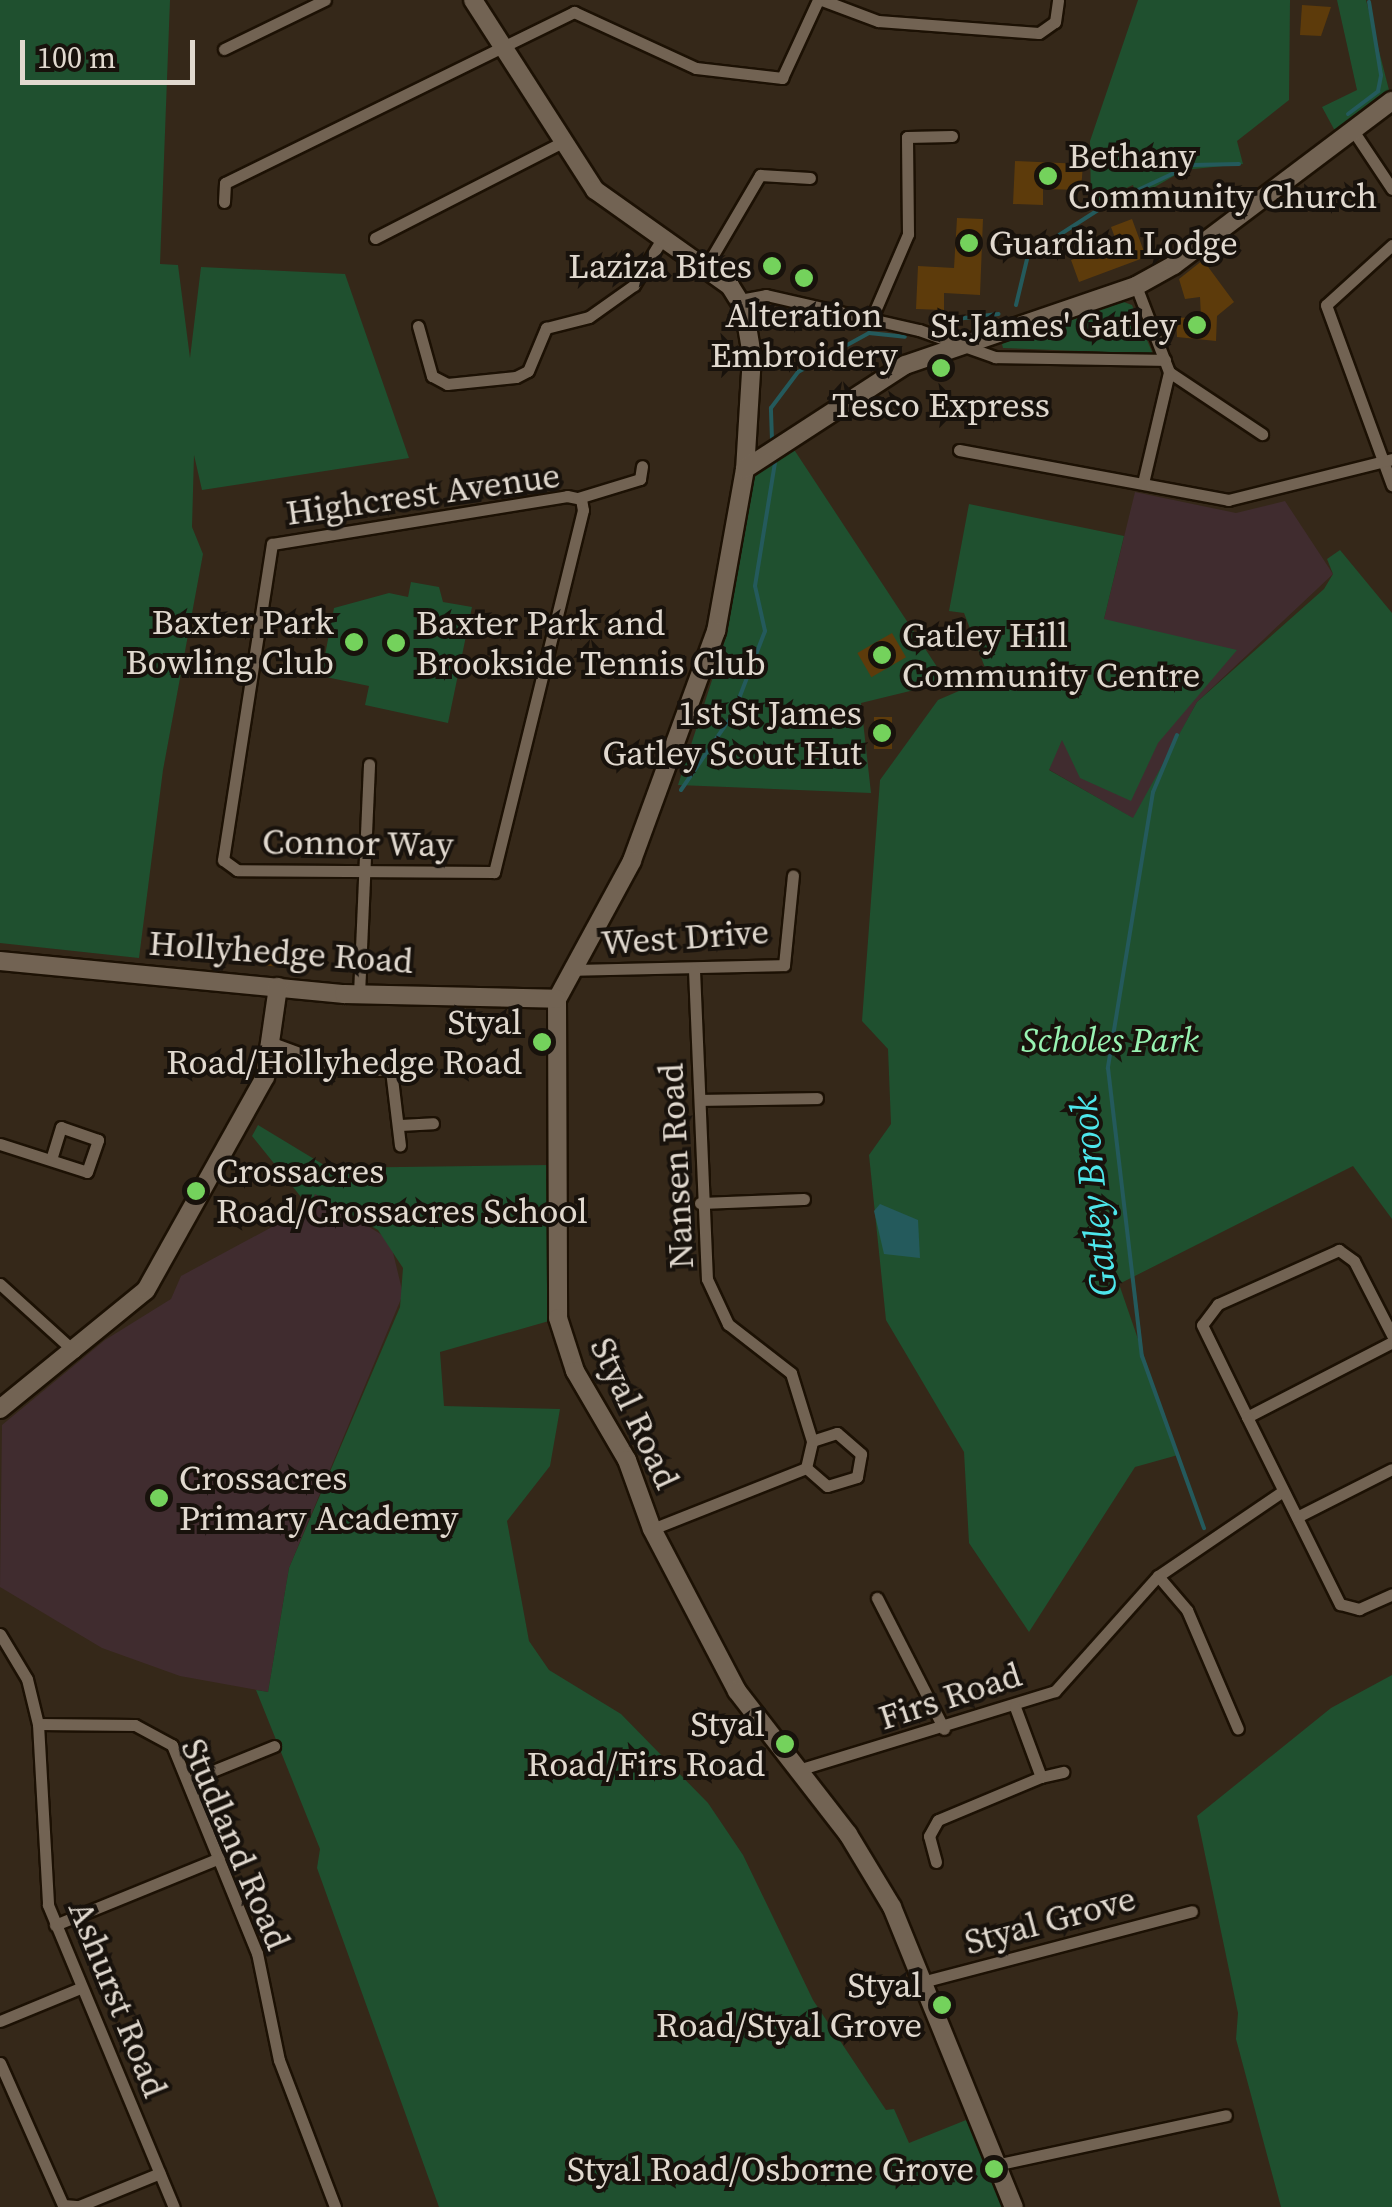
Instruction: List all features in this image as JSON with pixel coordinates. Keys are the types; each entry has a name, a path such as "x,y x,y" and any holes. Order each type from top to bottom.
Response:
{"main road":[{"path":"473,0 500,48 604,201 660,242 706,267 740,300"},
{"path":"745,469 905,365 1136,286 1204,246 1392,101"},
{"name":"Styal Road","path":"740,300 752,356 745,469 716,632 685,733 632,862 566,970 557,999 558,1318 575,1371 627,1460 652,1530 737,1692 798,1770 892,1907 1000,2164 1014,2207"},
{"name":"Hollyhedge Road","path":"0,961 359,994 557,999"},
{"path":"0,1410 124,1314 162,1265 252,1104 272,1043 278,988"}],"street":[{"path":"224,49 325,0"},
{"path":"224,202 225,183 577,6 696,68 782,78 820,0 878,21 1039,34 1055,22 1058,0"},
{"path":"1352,130 1392,189"},
{"path":"870,320 908,234 907,137 952,136"},
{"path":"375,238 563,142"},
{"path":"706,267 760,175 810,178"},
{"path":"418,326 432,376 446,384 516,377 528,371 546,328 589,316 634,285 660,242"},
{"path":"1392,245 1326,305 1387,461 1392,484"},
{"path":"1136,286 1167,366 1143,484"},
{"path":"740,300 766,295 995,356 1167,366 1262,434"},
{"path":"959,450 1228,500 1387,461"},
{"name":"Highcrest Avenue","path":"224,860 272,544 580,498 640,479 642,466"},
{"name":"Connor Way","path":"224,860 237,870 494,872 580,498"},
{"path":"359,994 369,764"},
{"name":"West Drive","path":"566,970 784,965 793,875"},
{"name":"Nansen Road","path":"694,970 702,1100 700,1203 714,1294 728,1324 790,1373 812,1441"},
{"path":"272,1043 343,1069 391,1070 400,1145"},
{"path":"702,1100 817,1098"},
{"path":"400,1125 433,1124"},
{"path":"0,1144 87,1172 98,1140 62,1128 51,1159"},
{"path":"700,1203 804,1199"},
{"path":"1247,1417 1392,1338 1354,1261 1339,1250 1218,1304 1204,1317 1205,1338 1340,1604 1359,1610 1392,1594"},
{"path":"0,1284 75,1352"},
{"path":"837,1433 861,1454 857,1477 827,1486 806,1468 812,1441 837,1433"},
{"path":"652,1530 806,1468"},
{"path":"1298,1516 1392,1469"},
{"name":"Firs Road","path":"798,1770 1015,1707 1054,1690 1088,1661 1118,1614 1158,1576 1283,1491"},
{"path":"1158,1576 1187,1610 1238,1729"},
{"path":"877,1598 944,1729"},
{"name":"Ashurst Road","path":"0,1634 28,1679 38,1724 44,1875 55,1925 174,2207"},
{"path":"1015,1707 1041,1778"},
{"name":"Studland Road","path":"38,1724 155,1731 172,1745 257,1954 279,2060 335,2207"},
{"path":"188,1780 274,1746"},
{"path":"936,1862 924,1833 938,1820 1063,1772"},
{"path":"55,1925 220,1858"},
{"name":"Styal Grove","path":"922,1982 1192,1911"},
{"path":"0,2020 80,1988"},
{"path":"0,2063 63,2204 80,2206 160,2173"},
{"path":"1000,2164 1226,2116"}],"shaded area":[{"path":"1135,492 1236,513 1285,501 1333,574 1197,702 1134,819 1048,769 1088,684"},
{"name":"Crossacres Primary Academy","path":"315,1193 390,1240 403,1294 289,1568 268,1692 180,1676 102,1648 0,1587 2,1425 105,1340 171,1299 181,1276 309,1207"}],"green space":[{"path":"0,0 170,0 160,264 178,265 190,358 201,267 345,274 409,458 202,490 194,455 192,527 203,554 163,770 139,958 0,943"},
{"path":"1138,0 1290,0 1289,100 1237,141 1243,164 1184,170 1148,191 1136,194 1133,185 1091,204 1090,141"},
{"path":"1337,0 1366,0 1389,90 1335,131 1322,107 1357,90"},
{"path":"1121,301 1132,305 1153,354 1003,348 1001,340"},
{"path":"793,448 947,682 861,703 871,793 678,785 726,637 751,476"},
{"name":"Scholes Park","path":"969,504 1124,536 1104,619 1237,650 1158,743 1131,801 1080,778 1062,740 1049,770 1133,818 1197,702 1324,589 1333,574 1327,559 1340,550 1392,613 1392,1219 1353,1166 1119,1284 1178,1455 1135,1467 1029,1632 969,1543 964,1452 886,1320 869,1155 891,1124 888,1049 862,1021 880,780 938,700 989,678 964,613 949,611"},
{"name":"Baxter Park and Brookside Tennis Club","path":"411,582 439,587 443,602 472,607 448,723 365,705 369,686 321,676 334,608 389,593 408,597"},
{"path":"258,1125 329,1168 551,1165 549,1321 440,1352 444,1406 560,1409 550,1466 507,1521 529,1641 549,1670 621,1714 708,1803 743,1855 813,2000 886,2110 894,2109 909,2143 976,2116 1007,2207 439,2207 317,1868 320,1849 256,1690 268,1692 289,1568 400,1307 403,1268 378,1230 315,1194 309,1207 252,1136"},
{"path":"1392,1675 1392,2207 1281,2207 1236,2039 1238,2013 1197,1816 1331,1708"}],"water":[{"path":"880,1204 918,1220 920,1258 884,1254 874,1211"}],"building":[{"path":"1302,5 1331,7 1321,36 1300,35"},
{"name":"Bethany Community Church","path":"1015,161 1083,164 1081,190 1043,189 1043,205 1013,204"},
{"name":"Guardian Lodge","path":"957,218 983,219 980,295 944,293 944,310 916,309 918,266 954,268"},
{"path":"1132,219 1146,257 1079,282 1071,260 1117,243 1111,227"},
{"path":"1203,260 1234,302 1217,316 1216,341 1177,337 1176,318 1201,317 1200,297 1185,299 1179,279"},
{"name":"Gatley Hill Community Centre","path":"892,633 906,657 871,677 857,653"},
{"name":"1st St James Gatley Scout Hut","path":"874,717 892,717 892,749 874,749"},
{"path":"287,945 299,946 296,969 262,965 263,952 286,954"}],"waterway":[{"name":"Gatley Brook","path":"1348,114 1378,91 1381,75 1369,2"},
{"name":"Gatley Brook","path":"1016,305 1028,255 1106,205 1191,165 1239,164"},
{"name":"Gatley Brook","path":"931,322 999,314"},
{"name":"Gatley Brook","path":"772,440 771,408 798,372 869,333 905,337"},
{"name":"Gatley Brook","path":"681,790 733,714 765,631 755,586 776,456"},
{"name":"Gatley Brook","path":"1177,735 1153,792 1108,1068 1142,1356 1204,1528"}],"place":[{"name":"Bethany Community Church","path":"1048,176"},
{"name":"Guardian Lodge","path":"969,243"},
{"name":"Laziza Bites","path":"772,266"},
{"name":"Alteration Embroidery","path":"804,278"},
{"name":"St.James' Gatley","path":"1197,325"},
{"name":"Tesco Express","path":"941,368"},
{"name":"Baxter Park Bowling Club","path":"354,642"},
{"name":"Baxter Park and Brookside Tennis Club","path":"396,643"},
{"name":"Gatley Hill Community Centre","path":"882,655"},
{"name":"1st St James Gatley Scout Hut","path":"882,733"},
{"name":"Styal Road/Hollyhedge Road","path":"542,1042"},
{"name":"Crossacres Road/Crossacres School","path":"196,1191"},
{"name":"Crossacres Primary Academy","path":"159,1498"},
{"name":"Styal Road/Firs Road","path":"785,1744"},
{"name":"Styal Road/Styal Grove","path":"942,2005"},
{"name":"Styal Road/Osborne Grove","path":"994,2169"}]}
